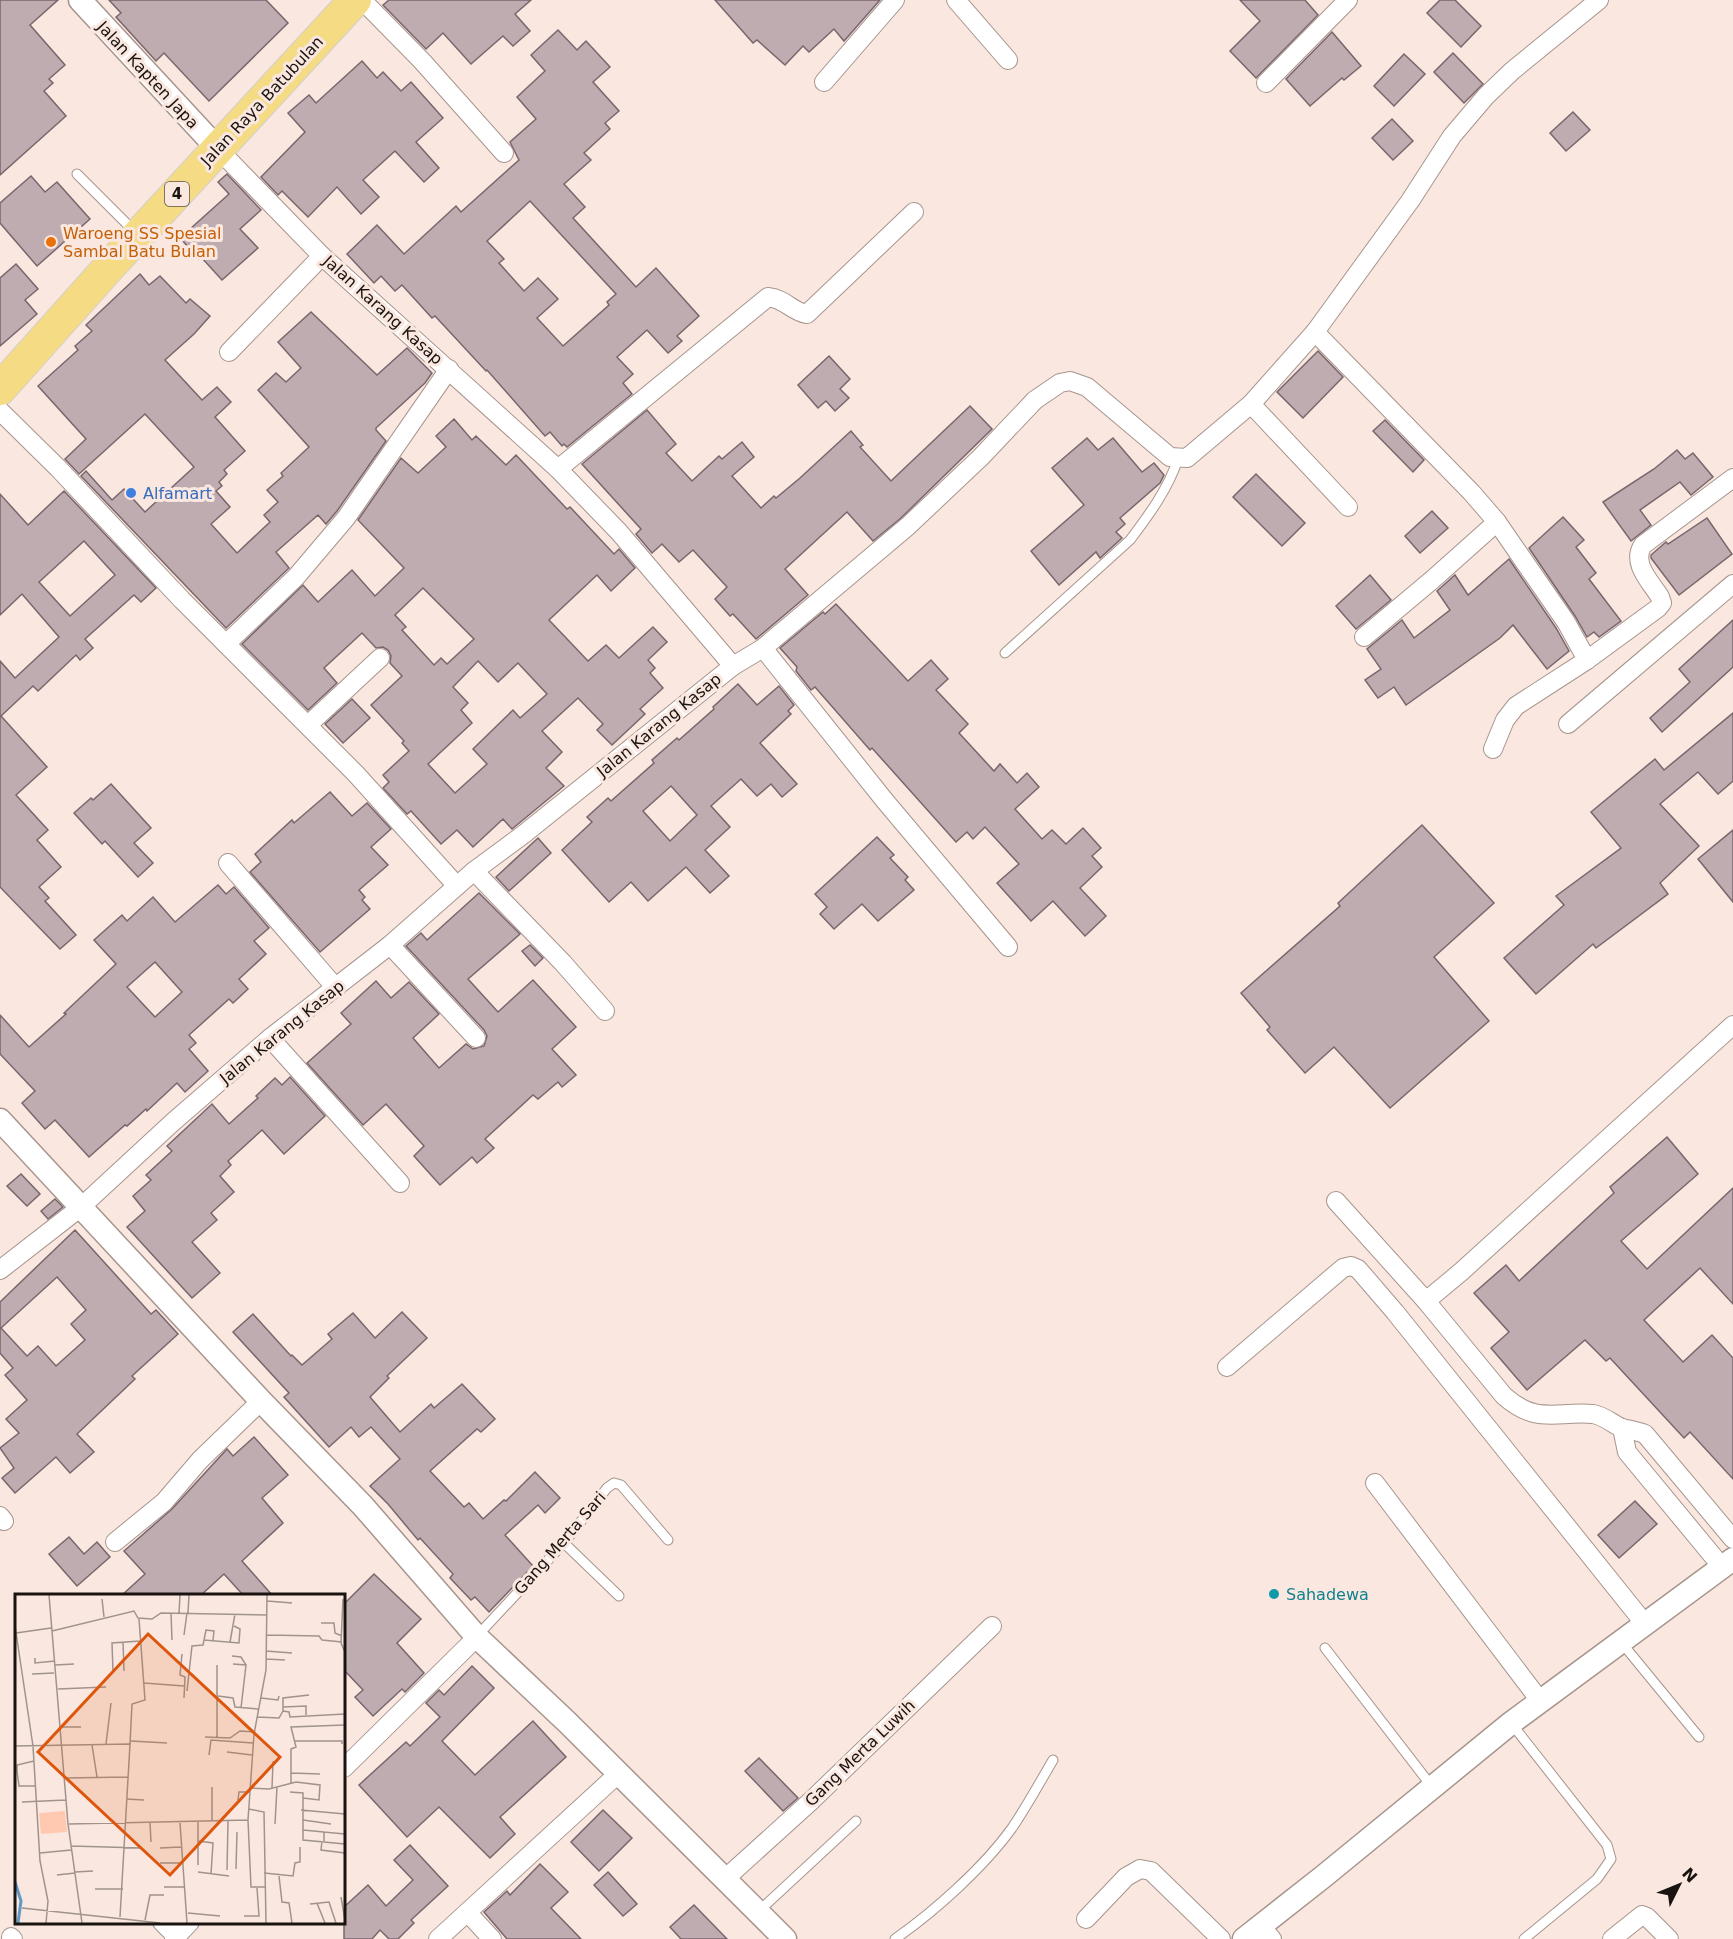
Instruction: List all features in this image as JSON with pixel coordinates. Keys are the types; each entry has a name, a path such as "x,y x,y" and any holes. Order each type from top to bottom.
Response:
{"highway":[{"name":"Jalan Raya Batubulan","path":"0,389 138,235 355,0"}],"street":[{"name":"Jalan Kapten Japa","path":"80,0 218,149"},
{"path":"362,0 422,61 504,153"},
{"path":"824,82 895,0"},
{"path":"956,0 1008,60"},
{"path":"1266,82 1348,0"},
{"path":"733,666 763,648 908,526 981,457 1035,400 1060,383 1070,381 1087,387 1170,457 1187,458 1251,404 1315,332 1410,201 1459,128 1486,96 1512,71 1599,0"},
{"name":"Jalan Karang Kasap","path":"0,1270 81,1207 270,1038 390,945 474,871 524,834 733,666 619,532 558,470 322,256 218,149"},
{"path":"558,470 768,297 779,298 800,313 807,314 914,212"},
{"path":"228,352 322,256"},
{"path":"1315,332 1472,493 1497,522 1566,622 1587,660"},
{"path":"226,644 296,578 345,518 449,369"},
{"path":"1251,404 1348,507"},
{"path":"0,411 356,774 457,886"},
{"path":"1493,749 1505,720 1516,706 1587,660 1658,608 1662,603 1660,597 1638,561 1638,552 1643,545 1733,478"},
{"path":"1364,636 1497,522"},
{"path":"1568,724 1730,591"},
{"path":"763,648 885,801 1008,947"},
{"path":"308,725 380,658"},
{"path":"228,863 336,988"},
{"path":"474,871 605,1011"},
{"path":"390,945 476,1038"},
{"path":"1426,1302 1733,1025"},
{"path":"270,1038 400,1183"},
{"path":"0,1120 261,1401 363,1506 477,1637 619,1773 785,1939"},
{"path":"1335,1201 1514,1405 1538,1415 1593,1414 1622,1428 1634,1429 1645,1434 1733,1539"},
{"path":"1227,1367 1343,1268 1351,1266 1358,1269 1645,1624"},
{"path":"115,1542 164,1502 200,1460 261,1401"},
{"path":"1259,1934 1324,1876 1512,1723 1728,1563 1699,1536 1627,1452 1622,1428"},
{"path":"1375,1483 1541,1702"},
{"name":"Gang Merta Luwih","path":"726,1878 811,1801 992,1626"},
{"path":"345,1767 477,1637"},
{"path":"438,1939 619,1773"},
{"path":"1086,1919 1126,1877 1140,1869 1151,1871 1221,1939"},
{"path":"468,1913 492,1939"},
{"path":"1612,1939 1642,1915 1647,1917 1669,1939"},
{"path":"163,1924 175,1938 189,1924"}],"lane":[{"path":"77,174 138,235"},
{"path":"1005,653 1130,540 1168,484 1178,459"},
{"name":"Gang Merta Sari","path":"477,1637 564,1543 607,1488 614,1483 621,1485 668,1540"},
{"path":"564,1543 619,1596"},
{"path":"1621,1642 1699,1737"},
{"path":"1325,1648 1433,1788"},
{"path":"1512,1723 1607,1845 1611,1859 1597,1879 1524,1939"},
{"path":"895,1939 921,1922 970,1876 1012,1828 1053,1760"},
{"path":"759,1911 856,1821"}],"building":[{"path":"0,0 58,0 30,25 65,65 49,79 53,83 44,91 66,116 0,175"},
{"path":"109,0 266,0 288,23 209,101 164,53 156,61 116,17 121,13"},
{"path":"389,0 531,0 515,14 530,31 513,46 503,36 471,64 443,33 426,49 383,5"},
{"path":"715,0 880,0 844,41 834,29 809,52 803,46 785,65 757,40 753,43"},
{"path":"1240,0 1305,0 1318,15 1256,78 1230,51 1260,21"},
{"path":"1440,0 1455,0 1481,26 1461,47 1427,13"},
{"path":"558,30 577,50 586,41 610,67 593,82 619,111 605,123 610,129 584,153 591,160 564,184 585,207 573,218 636,287 656,268 699,316 677,336 682,341 668,353 647,330 617,357 633,374 623,383 632,394 567,447 564,444 562,446 550,432 545,436 487,370 435,316 432,318 402,285 395,291 381,276 374,283 347,254 377,225 404,254 456,206 461,212 519,160 510,142 536,119 517,97 545,71 531,55","holes":["530,201 616,294 607,302 609,305 563,346 537,318 558,299 538,278 524,291 499,263 504,259 487,241"]},
{"path":"1332,32 1361,66 1344,80 1342,78 1310,106 1286,79"},
{"path":"1453,53 1483,84 1464,103 1434,72"},
{"path":"1404,54 1425,74 1394,106 1374,86"},
{"path":"362,61 377,78 383,72 401,91 411,82 443,118 416,142 439,168 424,182 395,151 363,180 379,197 361,214 337,187 308,217 282,191 278,195 261,177 305,132 288,113 309,95 316,103"},
{"path":"1573,112 1590,130 1566,151 1550,133"},
{"path":"1392,119 1413,141 1393,160 1372,138"},
{"path":"227,174 261,210 240,229 258,248 222,280 180,238 229,194 218,182"},
{"path":"31,176 45,192 57,182 90,219 37,266 0,223 0,203"},
{"path":"16,264 38,289 25,300 37,314 0,346 0,278"},
{"path":"140,274 149,285 160,276 186,303 190,299 210,316 165,360 202,400 217,387 231,402 215,417 245,451 224,470 227,474 219,482 222,486 216,491 230,507 211,524 237,553 270,522 264,515 278,502 267,490 283,476 281,473 309,447 258,390 276,373 286,382 301,368 278,342 311,312 377,375 407,348 432,373 425,383 376,428 386,441 337,511 326,524 318,515 276,552 289,568 226,628 81,476 86,471 112,500 124,489 145,512 194,467 145,414 79,474 65,459 86,439 38,386 78,350 75,346 92,331 86,325"},
{"path":"1318,351 1343,377 1303,418 1277,392"},
{"path":"829,356 850,379 840,389 849,398 835,411 826,401 818,408 798,385"},
{"path":"970,406 992,429 901,518 873,541 847,512 785,569 808,595 756,639 733,614 730,616 715,599 727,587 693,550 679,562 662,544 652,553 636,534 641,529 582,464 647,410 676,444 666,453 692,481 719,456 722,459 742,442 754,457 732,476 761,508 800,478 851,431 863,445 860,447 891,481"},
{"path":"454,419 472,440 476,436 506,465 516,455 614,554 619,549 635,568 611,591 597,575 549,620 588,661 606,645 619,658 653,627 667,642 648,660 655,668 650,673 663,688 640,709 645,714 612,745 597,730 603,724 578,698 542,731 562,752 546,768 564,786 512,829 503,819 473,847 457,830 441,844 411,811 407,814 383,788 389,782 383,775 409,751 402,743 404,741 371,705 402,676 390,663 391,656 388,650 383,647 376,648 362,633 324,668 337,683 308,710 242,644 303,585 318,602 352,570 375,596 404,568 358,520 401,458 418,473 446,447 436,436","holes":["423,588 474,639 447,664 441,658 434,665 402,630 406,627 395,615","478,661 498,682 518,663 547,694 520,718 513,710 473,749 487,764 455,793 428,764 472,723 461,710 468,703 453,687"]},
{"path":"1385,420 1424,460 1413,472 1373,431"},
{"path":"1087,438 1098,450 1113,438 1142,472 1154,463 1164,475 1160,483 1120,518 1125,524 1116,532 1122,538 1100,558 1096,552 1059,585 1031,551 1084,505 1052,468"},
{"path":"1677,450 1685,459 1693,453 1713,477 1691,495 1680,482 1640,510 1651,525 1631,541 1603,502 1654,469"},
{"path":"1256,474 1305,523 1282,546 1233,497"},
{"path":"64,491 156,588 141,602 134,595 85,639 93,648 80,660 76,655 38,691 33,686 1,716 47,767 16,795 48,830 37,840 61,867 39,887 49,898 45,901 76,935 60,949 0,887 0,661 15,678 59,637 22,594 0,615 0,494 28,525","holes":["84,541 115,575 70,616 39,582"]},
{"path":"1432,511 1448,528 1420,553 1405,536"},
{"path":"1563,517 1584,540 1576,547 1596,573 1589,579 1621,621 1599,637 1594,632 1587,637 1529,548"},
{"path":"1707,518 1732,554 1679,595 1651,555 1666,542 1668,544"},
{"path":"1509,559 1569,651 1547,669 1513,625 1500,638 1406,705 1394,687 1378,698 1365,680 1381,669 1367,649 1402,620 1414,638 1450,610 1437,591 1455,575 1468,595"},
{"path":"1370,575 1391,600 1356,629 1336,606"},
{"path":"836,604 908,681 931,660 948,679 936,690 968,724 959,733 994,771 1000,764 1017,783 1027,773 1039,787 1015,809 1042,839 1052,830 1066,844 1083,828 1101,848 1092,856 1102,867 1080,888 1106,916 1085,936 1053,901 1031,921 997,883 1019,864 985,827 973,839 967,832 956,842 815,687 811,690 796,671 797,667 780,648"},
{"path":"1733,620 1733,667 1662,732 1650,718 1690,682 1679,669"},
{"path":"738,684 757,705 779,686 794,705 788,711 791,714 760,743 797,784 782,797 771,784 757,796 741,779 711,806 730,827 705,850 729,876 710,893 686,867 648,901 631,882 609,902 562,850 592,822 587,817 608,798 611,801 654,763 652,760 677,738 679,740 714,709 713,707","holes":["671,786 697,815 670,841 643,811"]},
{"path":"352,699 370,718 343,743 325,724"},
{"path":"1733,713 1733,781 1718,794 1698,772 1660,804 1699,846 1660,883 1668,894 1596,948 1593,944 1536,994 1504,958 1564,905 1556,896 1621,848 1591,812 1655,759 1664,770"},
{"path":"111,784 151,828 134,843 153,863 138,877 105,841 102,844 74,813"},
{"path":"330,792 352,816 367,803 391,829 371,847 388,865 359,890 365,897 362,900 370,909 320,952 250,872 261,862 255,854 292,820 294,823"},
{"path":"1422,825 1494,903 1434,957 1489,1021 1390,1108 1334,1047 1305,1073 1267,1030 1270,1027 1241,993 1340,906 1338,903"},
{"path":"1733,830 1733,902 1698,859"},
{"path":"877,837 894,855 890,858 908,877 905,880 914,890 878,921 862,904 834,929 820,914 827,907 815,894"},
{"path":"538,838 551,853 509,891 496,877"},
{"path":"218,885 226,894 234,887 269,928 254,941 266,954 239,979 248,989 233,1003 229,999 189,1035 196,1043 189,1049 208,1071 185,1092 177,1083 147,1111 146,1109 127,1126 125,1125 89,1157 55,1120 45,1129 22,1103 35,1091 0,1054 0,1015 29,1047 116,964 94,940 122,915 127,921 153,897 175,922","holes":["155,962 182,992 155,1017 127,987"]},
{"path":"479,893 520,934 468,979 498,1012 533,980 576,1027 552,1049 576,1075 562,1087 558,1082 538,1099 533,1095 485,1139 494,1148 477,1163 472,1157 440,1185 414,1156 424,1146 386,1104 363,1125 307,1063 351,1024 341,1013 376,981 391,998 409,982 439,1014 413,1038 439,1068 466,1044 473,1049 484,1046 487,1036 484,1030 406,946 421,933 427,940"},
{"path":"530,945 543,958 535,966 522,951"},
{"path":"290,1077 325,1116 284,1154 262,1130 228,1161 231,1165 220,1176 234,1192 211,1213 217,1220 192,1242 220,1273 192,1298 127,1227 145,1211 133,1196 151,1180 146,1175 172,1151 167,1146 212,1104 229,1124 258,1098 256,1096 275,1078 282,1085"},
{"path":"1667,1137 1698,1174 1621,1241 1647,1269 1733,1188 1733,1304 1700,1268 1644,1320 1683,1362 1712,1335 1733,1358 1733,1479 1690,1432 1684,1438 1610,1358 1606,1361 1585,1340 1527,1390 1491,1348 1509,1332 1474,1293 1506,1265 1519,1281 1614,1193 1610,1187"},
{"path":"21,1174 40,1194 27,1206 7,1186"},
{"path":"55,1199 63,1207 48,1219 41,1211"},
{"path":"75,1230 151,1314 156,1310 178,1334 132,1376 135,1379 77,1434 94,1452 70,1473 56,1457 15,1493 2,1478 14,1468 0,1448 19,1433 6,1419 27,1400 5,1375 13,1368 0,1353 0,1302","holes":["57,1277 86,1310 71,1324 85,1340 56,1366 38,1346 27,1356 1,1328"]},
{"path":"402,1312 427,1338 387,1376 389,1378 370,1397 400,1432 431,1404 434,1408 462,1384 495,1419 481,1432 477,1429 430,1471 464,1507 469,1503 483,1519 504,1500 506,1501 535,1472 560,1498 545,1513 538,1505 505,1535 533,1566 489,1612 475,1597 471,1600 450,1578 453,1574 420,1538 418,1540 370,1486 400,1459 371,1427 359,1437 351,1427 329,1447 284,1397 289,1393 233,1332 253,1314 302,1365 332,1339 328,1334 353,1313 375,1338"},
{"path":"254,1437 288,1475 262,1498 283,1523 242,1561 271,1594 242,1594 224,1574 202,1594 123,1594 145,1574 124,1551 172,1509 227,1449 233,1456"},
{"path":"1635,1501 1657,1524 1619,1558 1598,1535"},
{"path":"69,1537 84,1554 97,1542 110,1557 77,1586 49,1554"},
{"path":"374,1574 421,1619 397,1643 424,1673 405,1692 402,1689 373,1716 355,1697 363,1690 345,1671 345,1603"},
{"path":"472,1666 494,1688 442,1741 475,1775 533,1721 566,1757 500,1817 515,1834 490,1858 439,1807 407,1837 359,1785 406,1742 410,1746 440,1717 426,1703 439,1690 444,1695"},
{"path":"759,1758 798,1798 783,1811 745,1771"},
{"path":"603,1810 632,1838 599,1871 571,1842"},
{"path":"410,1845 448,1886 411,1920 414,1923 398,1939 389,1939 380,1930 372,1939 344,1939 345,1906 368,1885 386,1906 413,1880 394,1860"},
{"path":"540,1864 568,1892 551,1908 581,1939 507,1939 484,1912 507,1891 510,1895"},
{"path":"608,1872 637,1904 623,1916 594,1885"},
{"path":"694,1905 727,1939 681,1939 670,1927"}],"place":[{"name":"Waroeng SS Spesial Sambal Batu Bulan","path":"51,242"},
{"name":"Alfamart","path":"131,493"},
{"name":"Sahadewa","path":"1274,1594"}]}
